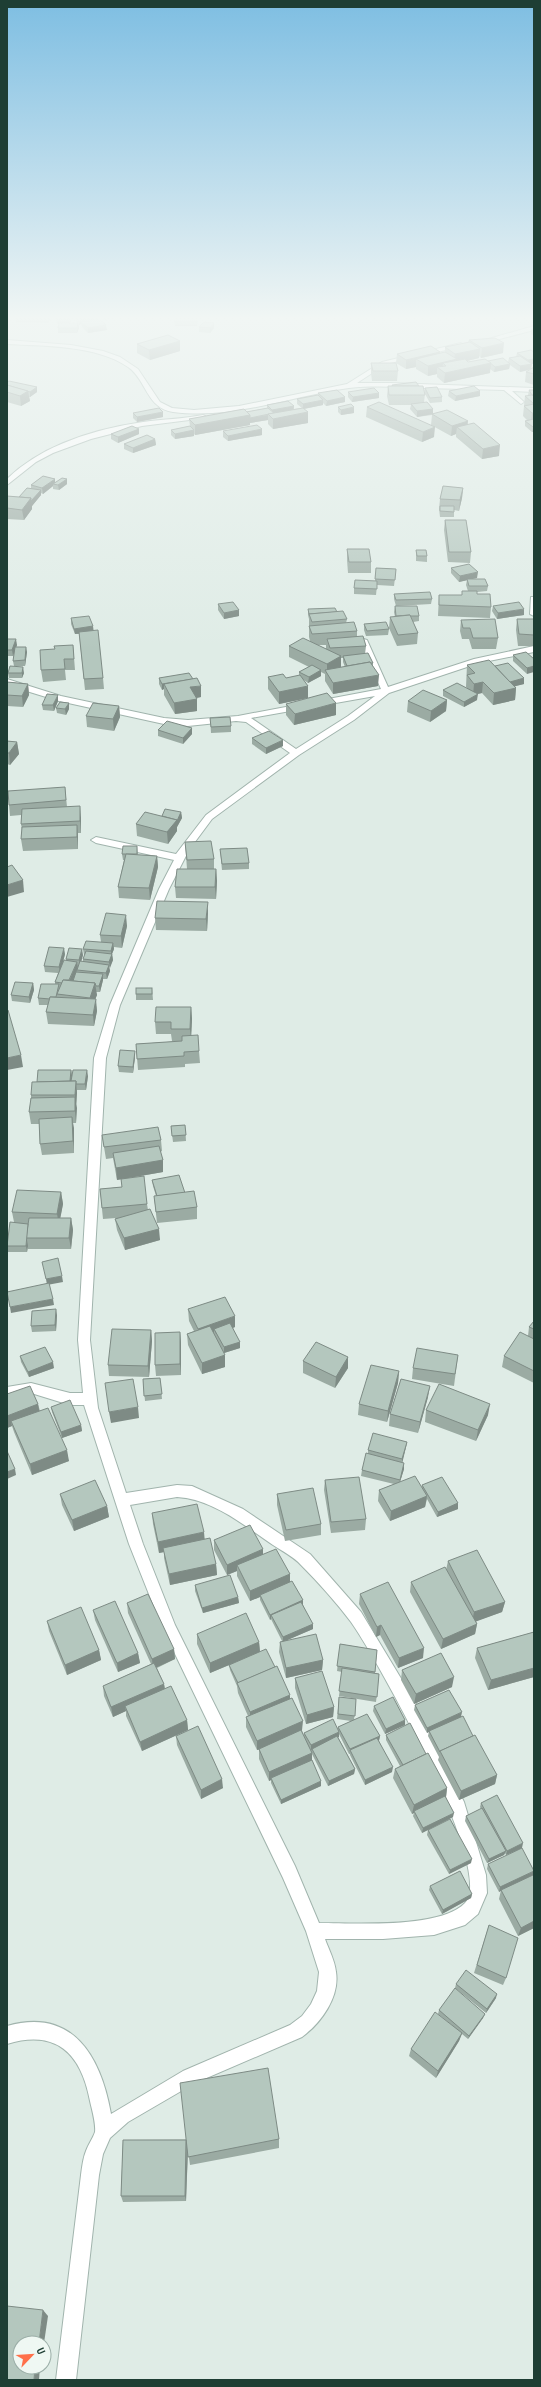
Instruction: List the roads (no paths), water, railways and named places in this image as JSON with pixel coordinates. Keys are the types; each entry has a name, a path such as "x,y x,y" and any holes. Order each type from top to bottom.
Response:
{"street":[{"path":"7,483 14,474 35,460 83,440 134,426"},
{"path":"534,598 534,614"},
{"path":"363,640 371,656 378,678 386,691"},
{"path":"7,682 58,698 164,721 188,723 236,718 386,691 477,661 534,649"},
{"path":"66,2380 90,2175 94,2153 104,2132 122,2116 189,2077 296,2031 308,2022 317,2010 326,1992 328,1972 314,1931 275,1844 172,1634 121,1500 91,1408 84,1340 100,1058 115,1005 151,917 179,858 209,817 296,753 351,718 386,691"},
{"path":"236,718 254,722 296,753"},
{"path":"96,840 179,858"},
{"path":"7,1394 31,1388 70,1399 90,1399"},
{"path":"121,1500 177,1491 192,1492 238,1513 304,1559 356,1617 409,1705 458,1808 478,1876 479,1893 472,1908 460,1919 434,1927 383,1930 314,1931"},
{"path":"7,2036 20,2030 43,2029 61,2035 88,2066 96,2086 104,2132"}]}
